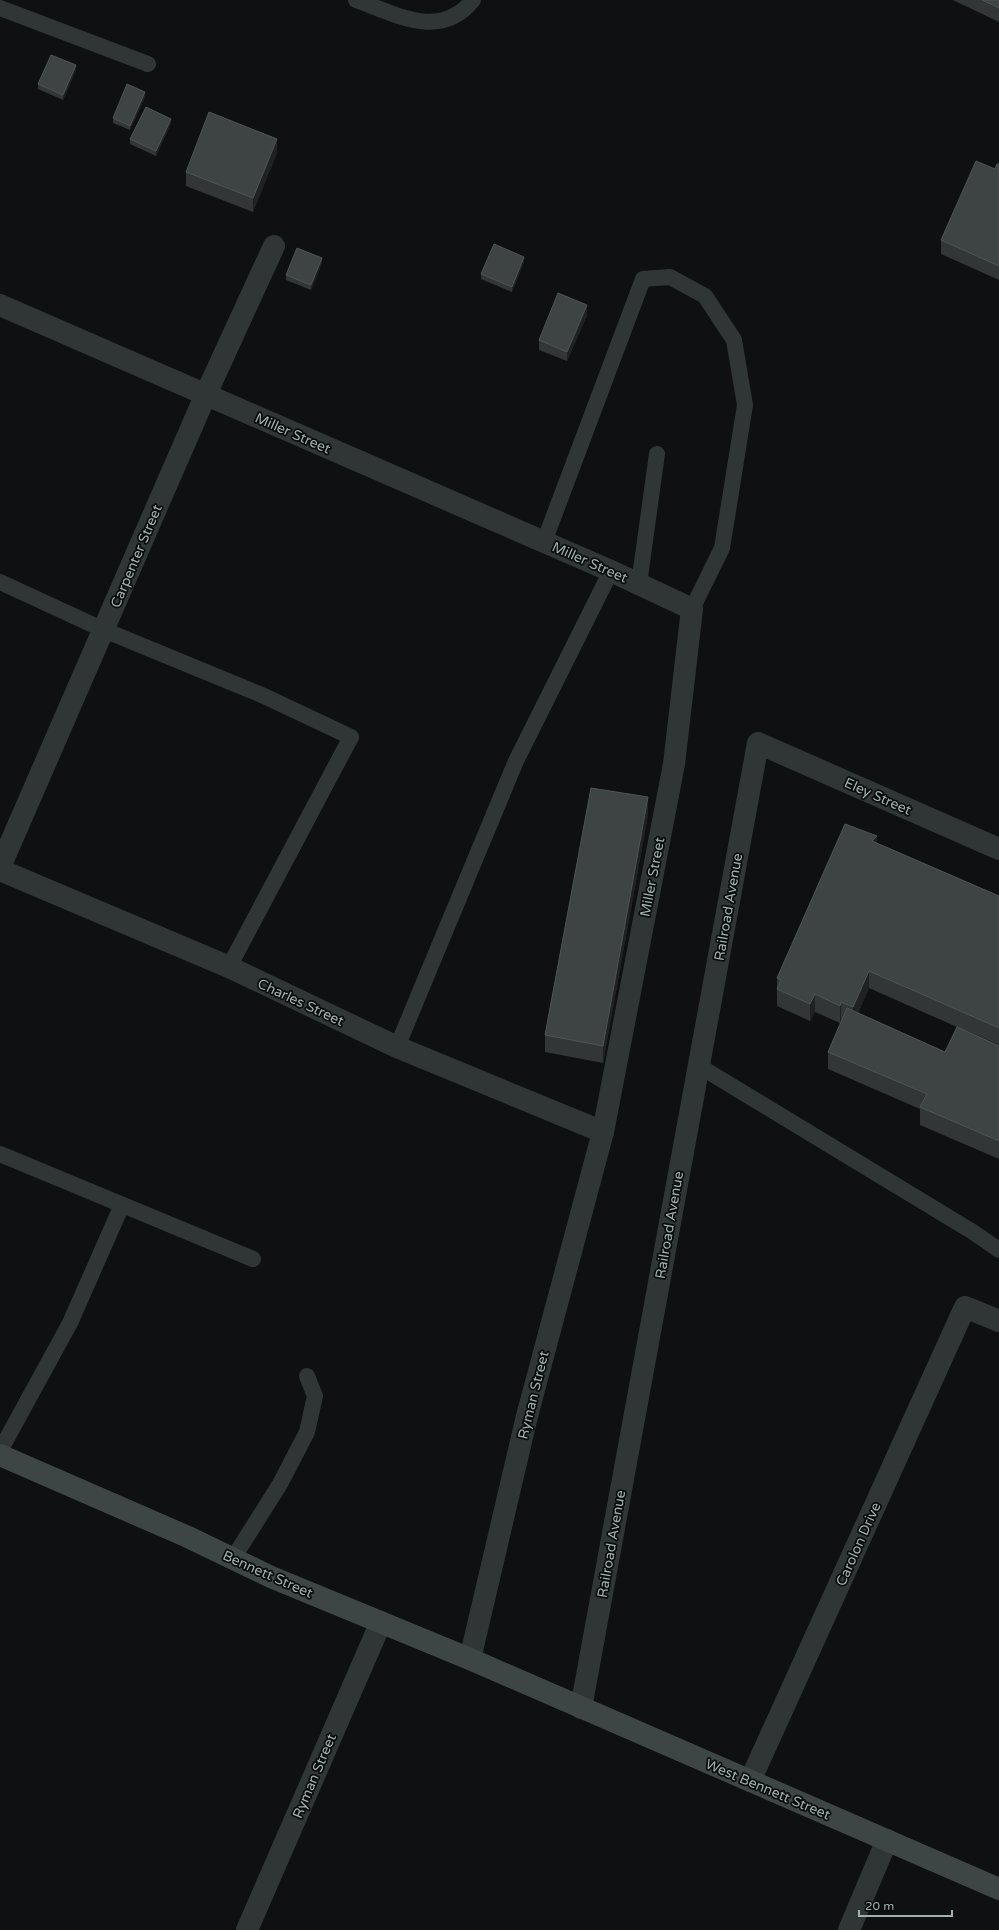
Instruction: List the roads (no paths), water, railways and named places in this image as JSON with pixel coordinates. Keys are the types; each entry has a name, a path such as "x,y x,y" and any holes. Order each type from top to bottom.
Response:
{"street":[{"name":"Carpenter Street","path":"0,868 206,394 274,246"},
{"name":"Miller Street","path":"0,305 611,571 692,609 674,764 603,1132"},
{"name":"Eley Street","path":"758,743 999,849"},
{"name":"Railroad Avenue","path":"581,1708 758,743"},
{"name":"Charles Street","path":"0,868 229,968 397,1047 603,1132"},
{"name":"Ryman Street","path":"470,1659 528,1416 603,1132"},
{"name":"Carolon Drive","path":"750,1781 965,1307 999,1321"},
{"name":"Bennett Street","path":"0,1455 188,1537 232,1560 538,1688"},
{"name":"Ryman Street","path":"247,1930 381,1622"},
{"name":"West Bennett Street","path":"538,1688 999,1889"},
{"path":"849,1930 887,1840"}],"lane":[{"path":"356,0 415,20 432,23 450,19 467,8 473,0"},
{"path":"0,8 148,64"},
{"path":"544,542 644,278 670,277 705,296 734,340 744,405 722,548 692,609"},
{"path":"639,584 657,454"},
{"path":"397,1047 516,761 611,571"},
{"path":"0,582 104,630 264,696 351,737 229,968"},
{"path":"699,1066 972,1232 999,1250"},
{"path":"0,1154 253,1259"},
{"path":"0,1451 70,1323 122,1205"},
{"path":"232,1560 280,1484 306,1432 315,1396 307,1376"}]}
